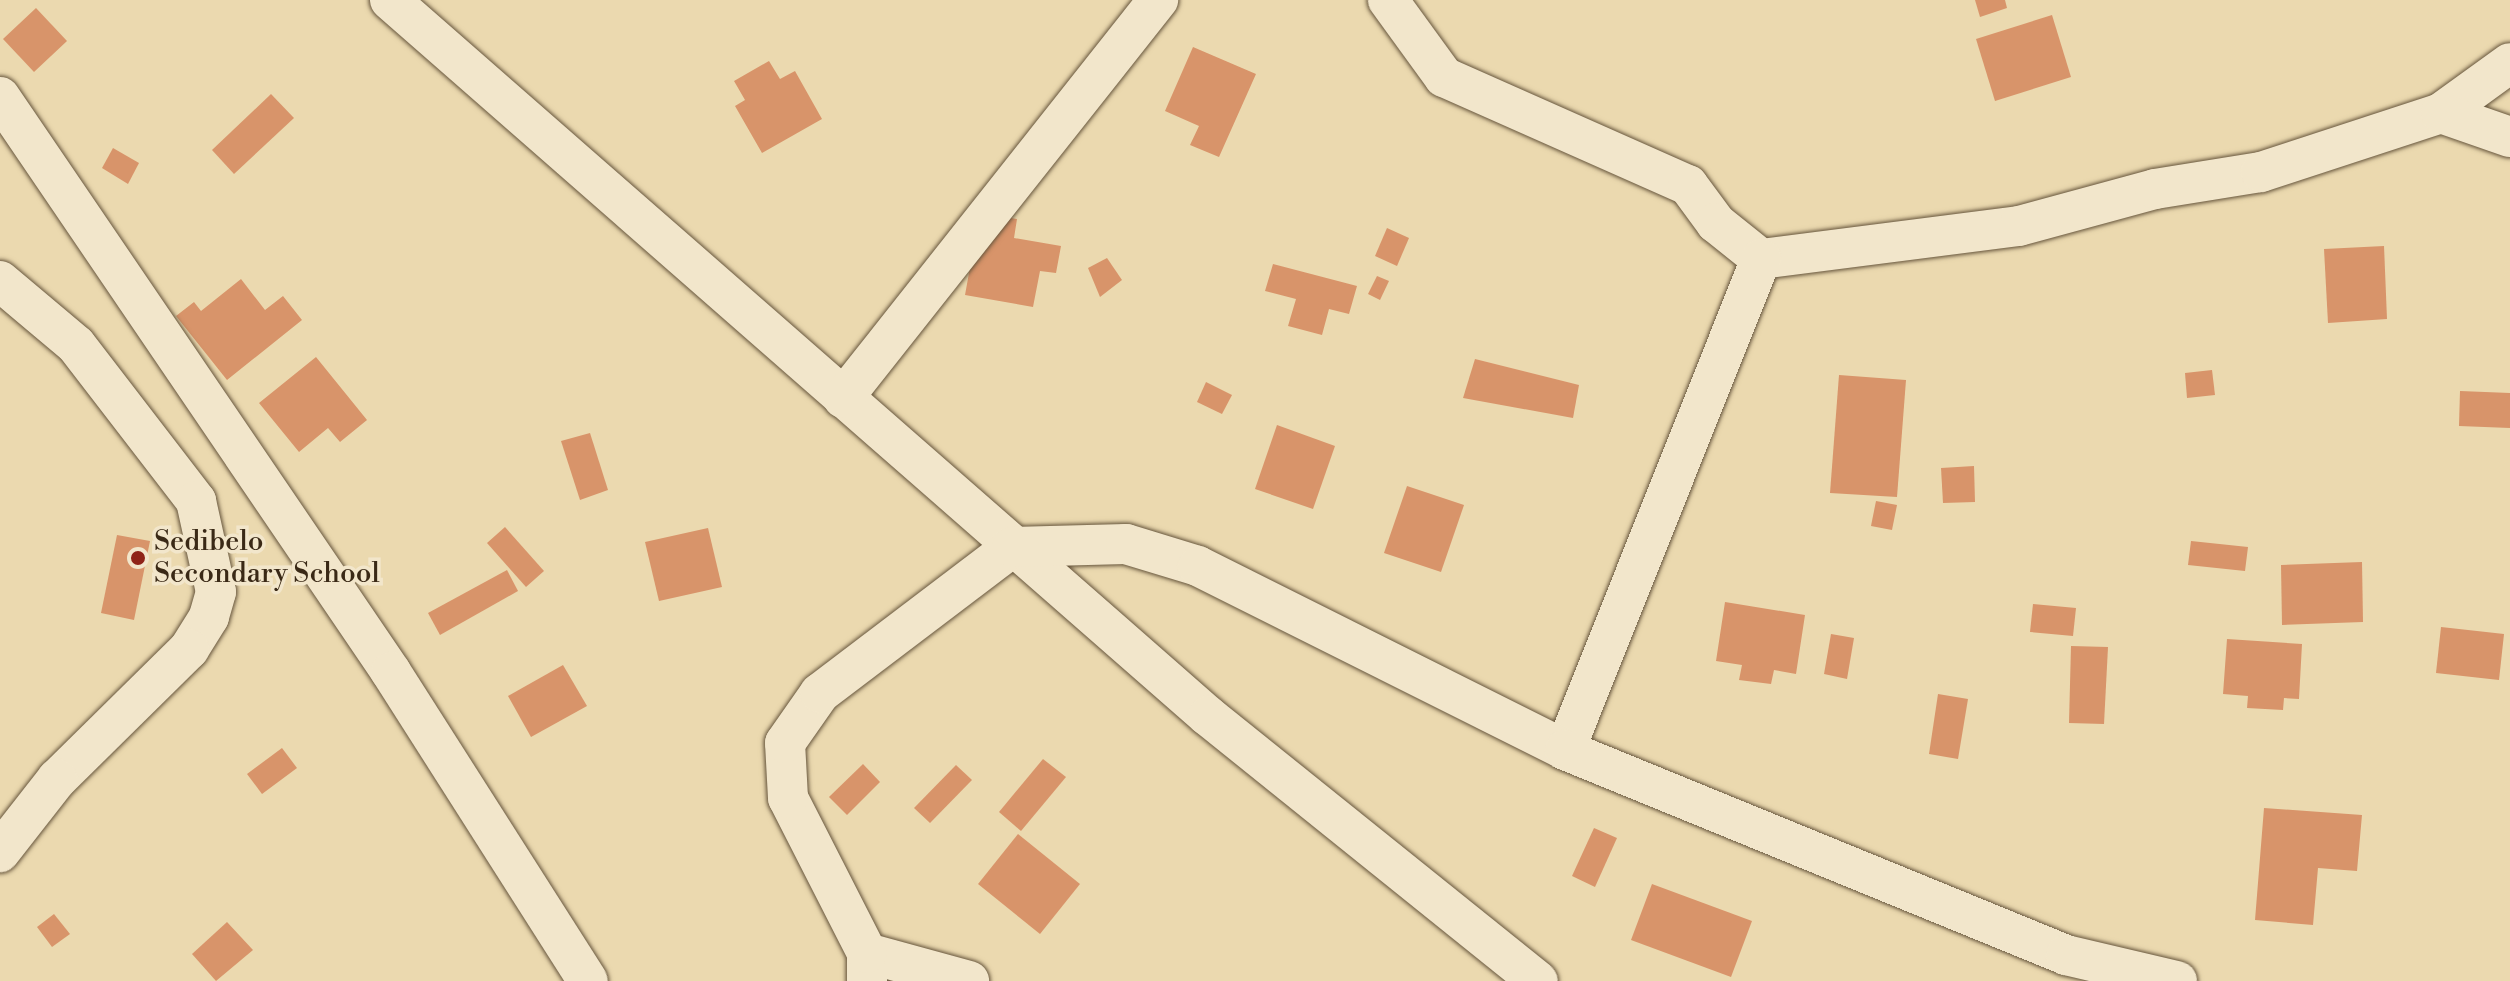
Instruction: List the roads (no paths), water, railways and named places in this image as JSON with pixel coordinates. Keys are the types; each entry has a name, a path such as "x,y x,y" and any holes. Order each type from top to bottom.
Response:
{"street":[{"path":"390,0 1208,716 1538,981"},
{"path":"843,398 1158,0"},
{"path":"1388,0 1444,77 1688,185 1716,223 1761,259 2019,226 2155,189 2274,168 2441,113 2510,63"},
{"path":"0,97 391,672 588,981"},
{"path":"2441,113 2510,137"},
{"path":"1565,750 1761,259"},
{"path":"0,281 76,345 196,501 216,592 209,617 189,649 57,779 0,852"},
{"path":"969,981 867,967 788,798 785,743 820,693 1012,547 1126,544 1198,566 1565,750 2066,955 2177,981"}],"place":[{"name":"Sedibelo Secondary School","path":"138,558"}]}
